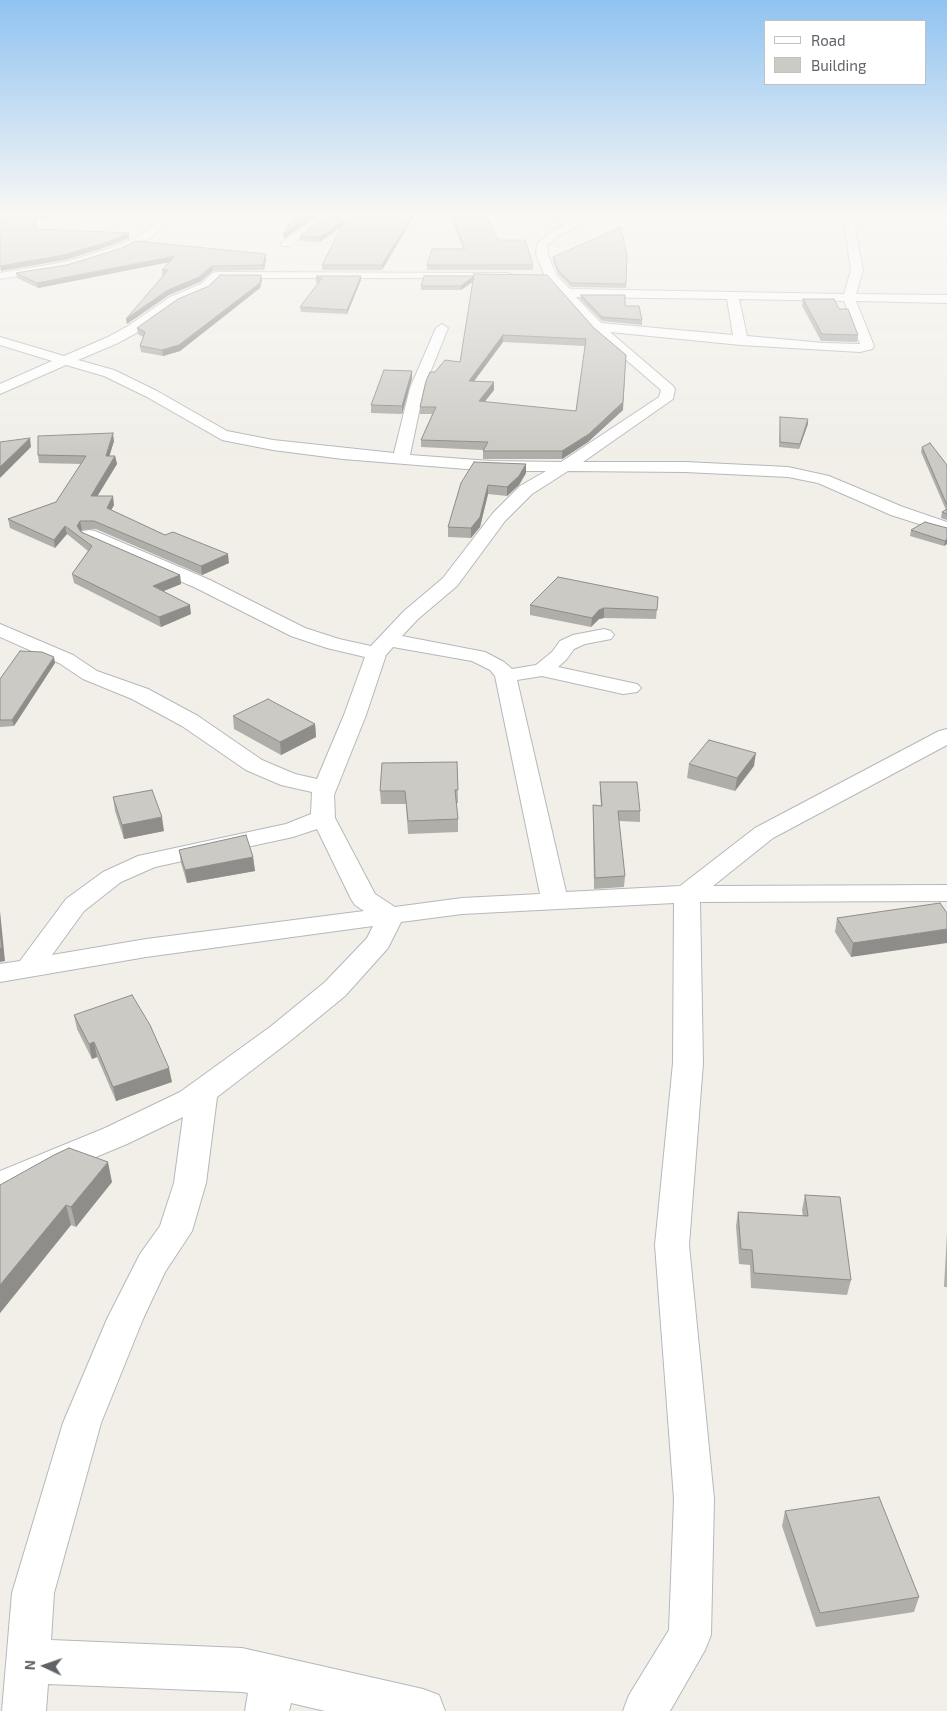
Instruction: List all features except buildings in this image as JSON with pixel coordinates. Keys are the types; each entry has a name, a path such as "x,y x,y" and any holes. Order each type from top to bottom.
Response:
{"street":[{"path":"0,390 133,329 174,300 183,296"},
{"path":"391,916 364,899 348,864 323,818 322,795 383,646 411,615 450,582 500,517 526,490 666,399 668,389 598,327 571,296"},
{"path":"732,296 741,341"},
{"path":"765,296 947,299"},
{"path":"598,327 741,341 848,348 867,346 849,298"},
{"path":"400,459 417,388 442,328"},
{"path":"0,340 109,372 222,435 273,445 400,459 491,466 685,467 788,472 823,479 897,511 947,528"},
{"path":"89,535 203,584 298,632 334,644 383,646 478,656 497,666 506,676 556,901"},
{"path":"0,630 66,659 90,675 140,694 190,720 254,766 289,780 324,787"},
{"path":"542,670 559,656 567,645 580,639 604,635"},
{"path":"506,676 542,670 630,688"},
{"path":"687,894 764,833 947,736"},
{"path":"28,968 75,905 112,877 147,860 294,830 323,818"},
{"path":"0,973 146,948 462,906 687,894 947,893"},
{"path":"645,1711 690,1636 694,1499 672,1245 688,1063 687,894"},
{"path":"0,1185 116,1136 191,1100 280,1034 335,988 378,942 391,916"},
{"path":"24,1711 33,1593 82,1423 125,1319 152,1264 175,1231 190,1183 202,1092"},
{"path":"28,1661 242,1670 270,1694 423,1711"}]}
